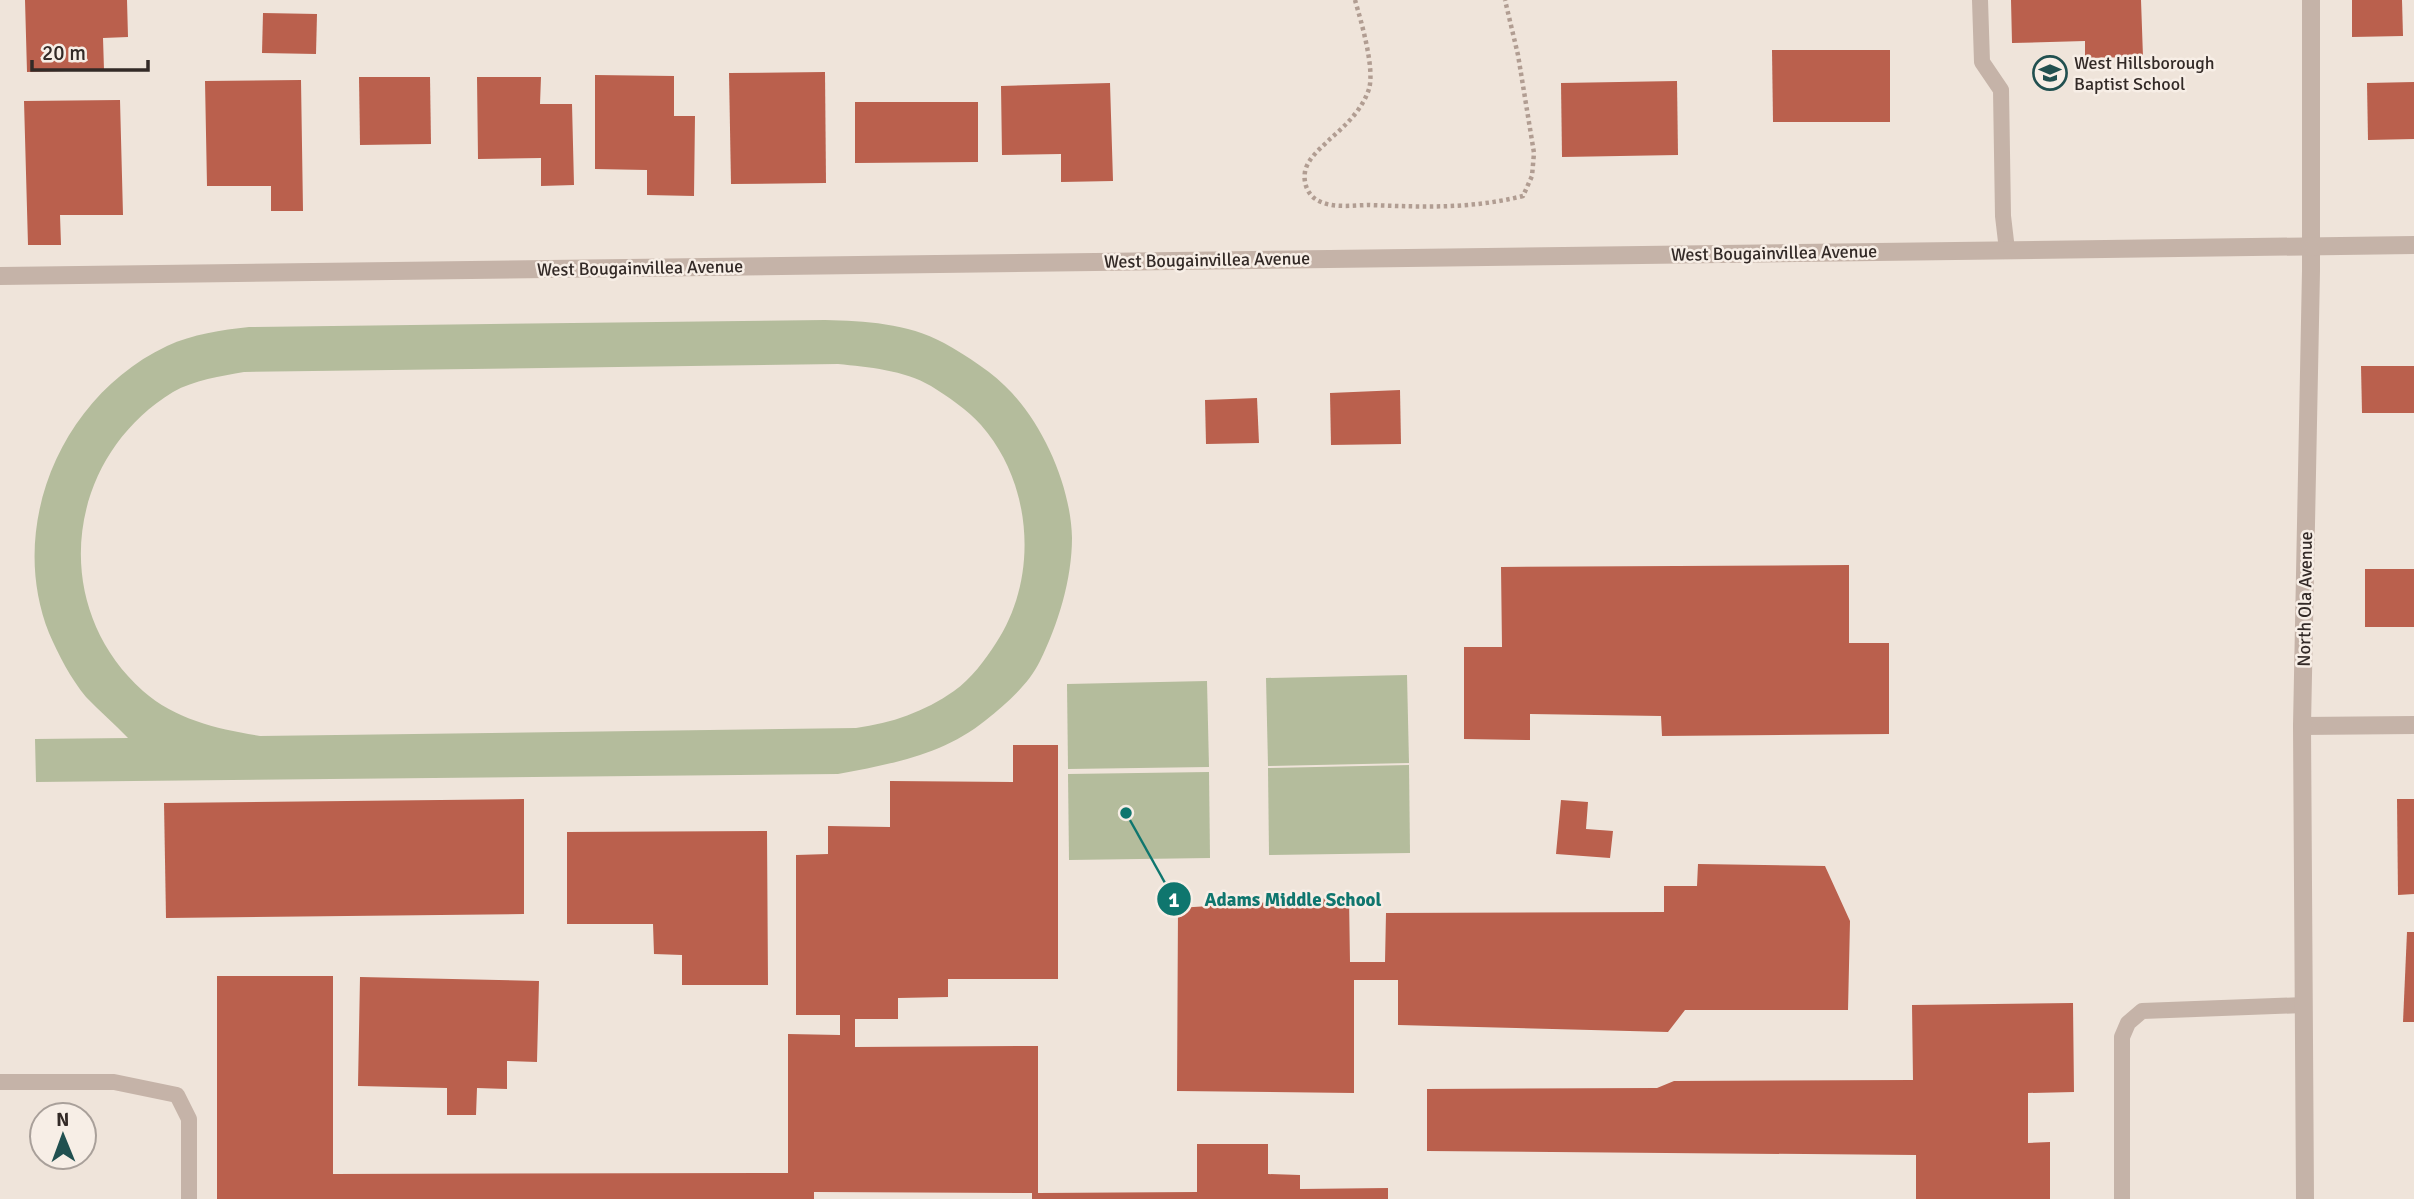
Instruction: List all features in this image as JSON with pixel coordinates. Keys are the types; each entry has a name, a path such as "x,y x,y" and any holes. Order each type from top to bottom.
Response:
{"street":[{"name":"North Ola Avenue","path":"2305,1199 2302,726 2311,246 2311,0"},
{"name":"West Bougainvillea Avenue","path":"0,276 2414,245"},
{"path":"2302,726 2414,725"}],"lane":[{"path":"1980,0 1982,62 2001,90 2003,216 2007,250"},
{"path":"2122,1199 2122,1037 2128,1023 2142,1011 2304,1005"},
{"path":"0,1082 114,1082 177,1096 189,1119 189,1199"}],"path":[{"path":"1355,0 1370,74 1368,89 1354,117 1315,153 1305,172 1307,189 1316,200 1343,206 1459,207 1491,204 1523,196 1532,176 1534,153 1518,55 1505,0"}],"green space":[{"path":"825,320 886,324 930,336 971,359 1012,393 1036,424 1062,480 1071,519 1072,538 1067,585 1053,632 1035,669 1023,686 969,732 916,756 838,774 36,782 35,739 128,738 86,697 70,674 49,633 37,591 35,549 40,507 53,467 73,430 99,396 130,368 167,346 187,338 249,327","holes":["838,364 909,376 931,386 964,409 976,419 998,449 1011,475 1020,503 1024,561 1019,590 1010,617 996,643 972,675 954,691 919,711 895,720 856,728 260,736 198,722 156,701 143,691 113,656 92,618 82,576 82,534 91,493 109,455 137,420 173,392 190,384 244,372"]},
{"path":"1407,675 1409,763 1268,766 1266,678"},
{"path":"1207,681 1209,767 1068,769 1067,684"},
{"path":"1409,765 1410,853 1269,855 1268,768"},
{"path":"1209,772 1210,858 1069,860 1068,774"}],"building":[{"path":"25,0 127,0 128,37 103,38 104,70 27,72"},
{"path":"2011,0 2141,0 2143,57 2085,58 2085,41 2012,43"},
{"path":"2352,0 2402,0 2403,36 2352,37"},
{"path":"263,13 317,14 316,54 262,53"},
{"path":"1772,50 1890,50 1890,122 1773,122"},
{"path":"825,72 826,183 731,184 729,73"},
{"path":"595,75 674,76 674,116 695,116 694,196 647,195 647,170 595,169"},
{"path":"359,77 430,77 431,144 360,145"},
{"path":"477,77 541,77 540,104 572,104 574,185 541,186 541,158 478,159"},
{"path":"301,80 303,211 271,211 271,186 207,186 205,81"},
{"path":"1677,81 1678,155 1562,157 1561,83"},
{"path":"2414,82 2414,139 2368,140 2367,83"},
{"path":"1110,83 1113,181 1061,182 1061,154 1002,155 1001,86"},
{"path":"120,100 123,215 60,215 61,245 28,245 24,101"},
{"path":"855,102 978,102 978,162 855,163"},
{"path":"2361,366 2414,366 2414,413 2362,413"},
{"path":"1400,390 1401,444 1331,445 1330,393"},
{"path":"1257,398 1259,443 1206,444 1205,400"},
{"path":"1849,565 1849,643 1889,643 1889,734 1662,736 1661,716 1530,714 1530,740 1464,739 1464,647 1502,647 1501,567"},
{"path":"2365,569 2414,569 2414,627 2365,627"},
{"path":"1013,745 1058,745 1058,979 948,979 948,997 898,998 898,1019 855,1019 855,1047 1038,1046 1038,1193 1197,1192 1197,1144 1268,1144 1268,1174 1300,1175 1300,1189 1388,1188 1388,1199 1032,1199 1032,1193 814,1192 814,1199 217,1199 217,976 333,976 333,1174 788,1173 788,1034 840,1035 840,1015 796,1015 796,855 828,854 828,826 890,827 890,781 1013,782"},
{"path":"524,799 524,914 166,918 164,803"},
{"path":"2397,799 2414,799 2414,894 2398,895"},
{"path":"1561,800 1588,802 1586,829 1613,831 1610,858 1556,854"},
{"path":"767,831 768,985 682,985 682,955 654,954 653,924 567,924 567,832"},
{"path":"1698,864 1825,866 1850,921 1848,1010 1685,1010 1668,1032 1398,1025 1398,980 1354,980 1354,1093 1177,1091 1178,908 1349,897 1350,962 1385,962 1386,913 1664,912 1664,886 1697,886"},
{"path":"2407,932 2414,932 2414,1022 2403,1022"},
{"path":"360,977 539,981 537,1062 507,1061 507,1089 477,1088 476,1115 447,1115 447,1088 358,1086"},
{"path":"2073,1003 2074,1092 2028,1093 2028,1143 2050,1142 2050,1199 1916,1199 1916,1155 1427,1151 1427,1089 1657,1088 1674,1081 1913,1080 1912,1005"}],"place":[{"name":"West Hillsborough Baptist School","path":"2050,73"},
{"name":"Adams Middle School","path":"1126,813"}]}
